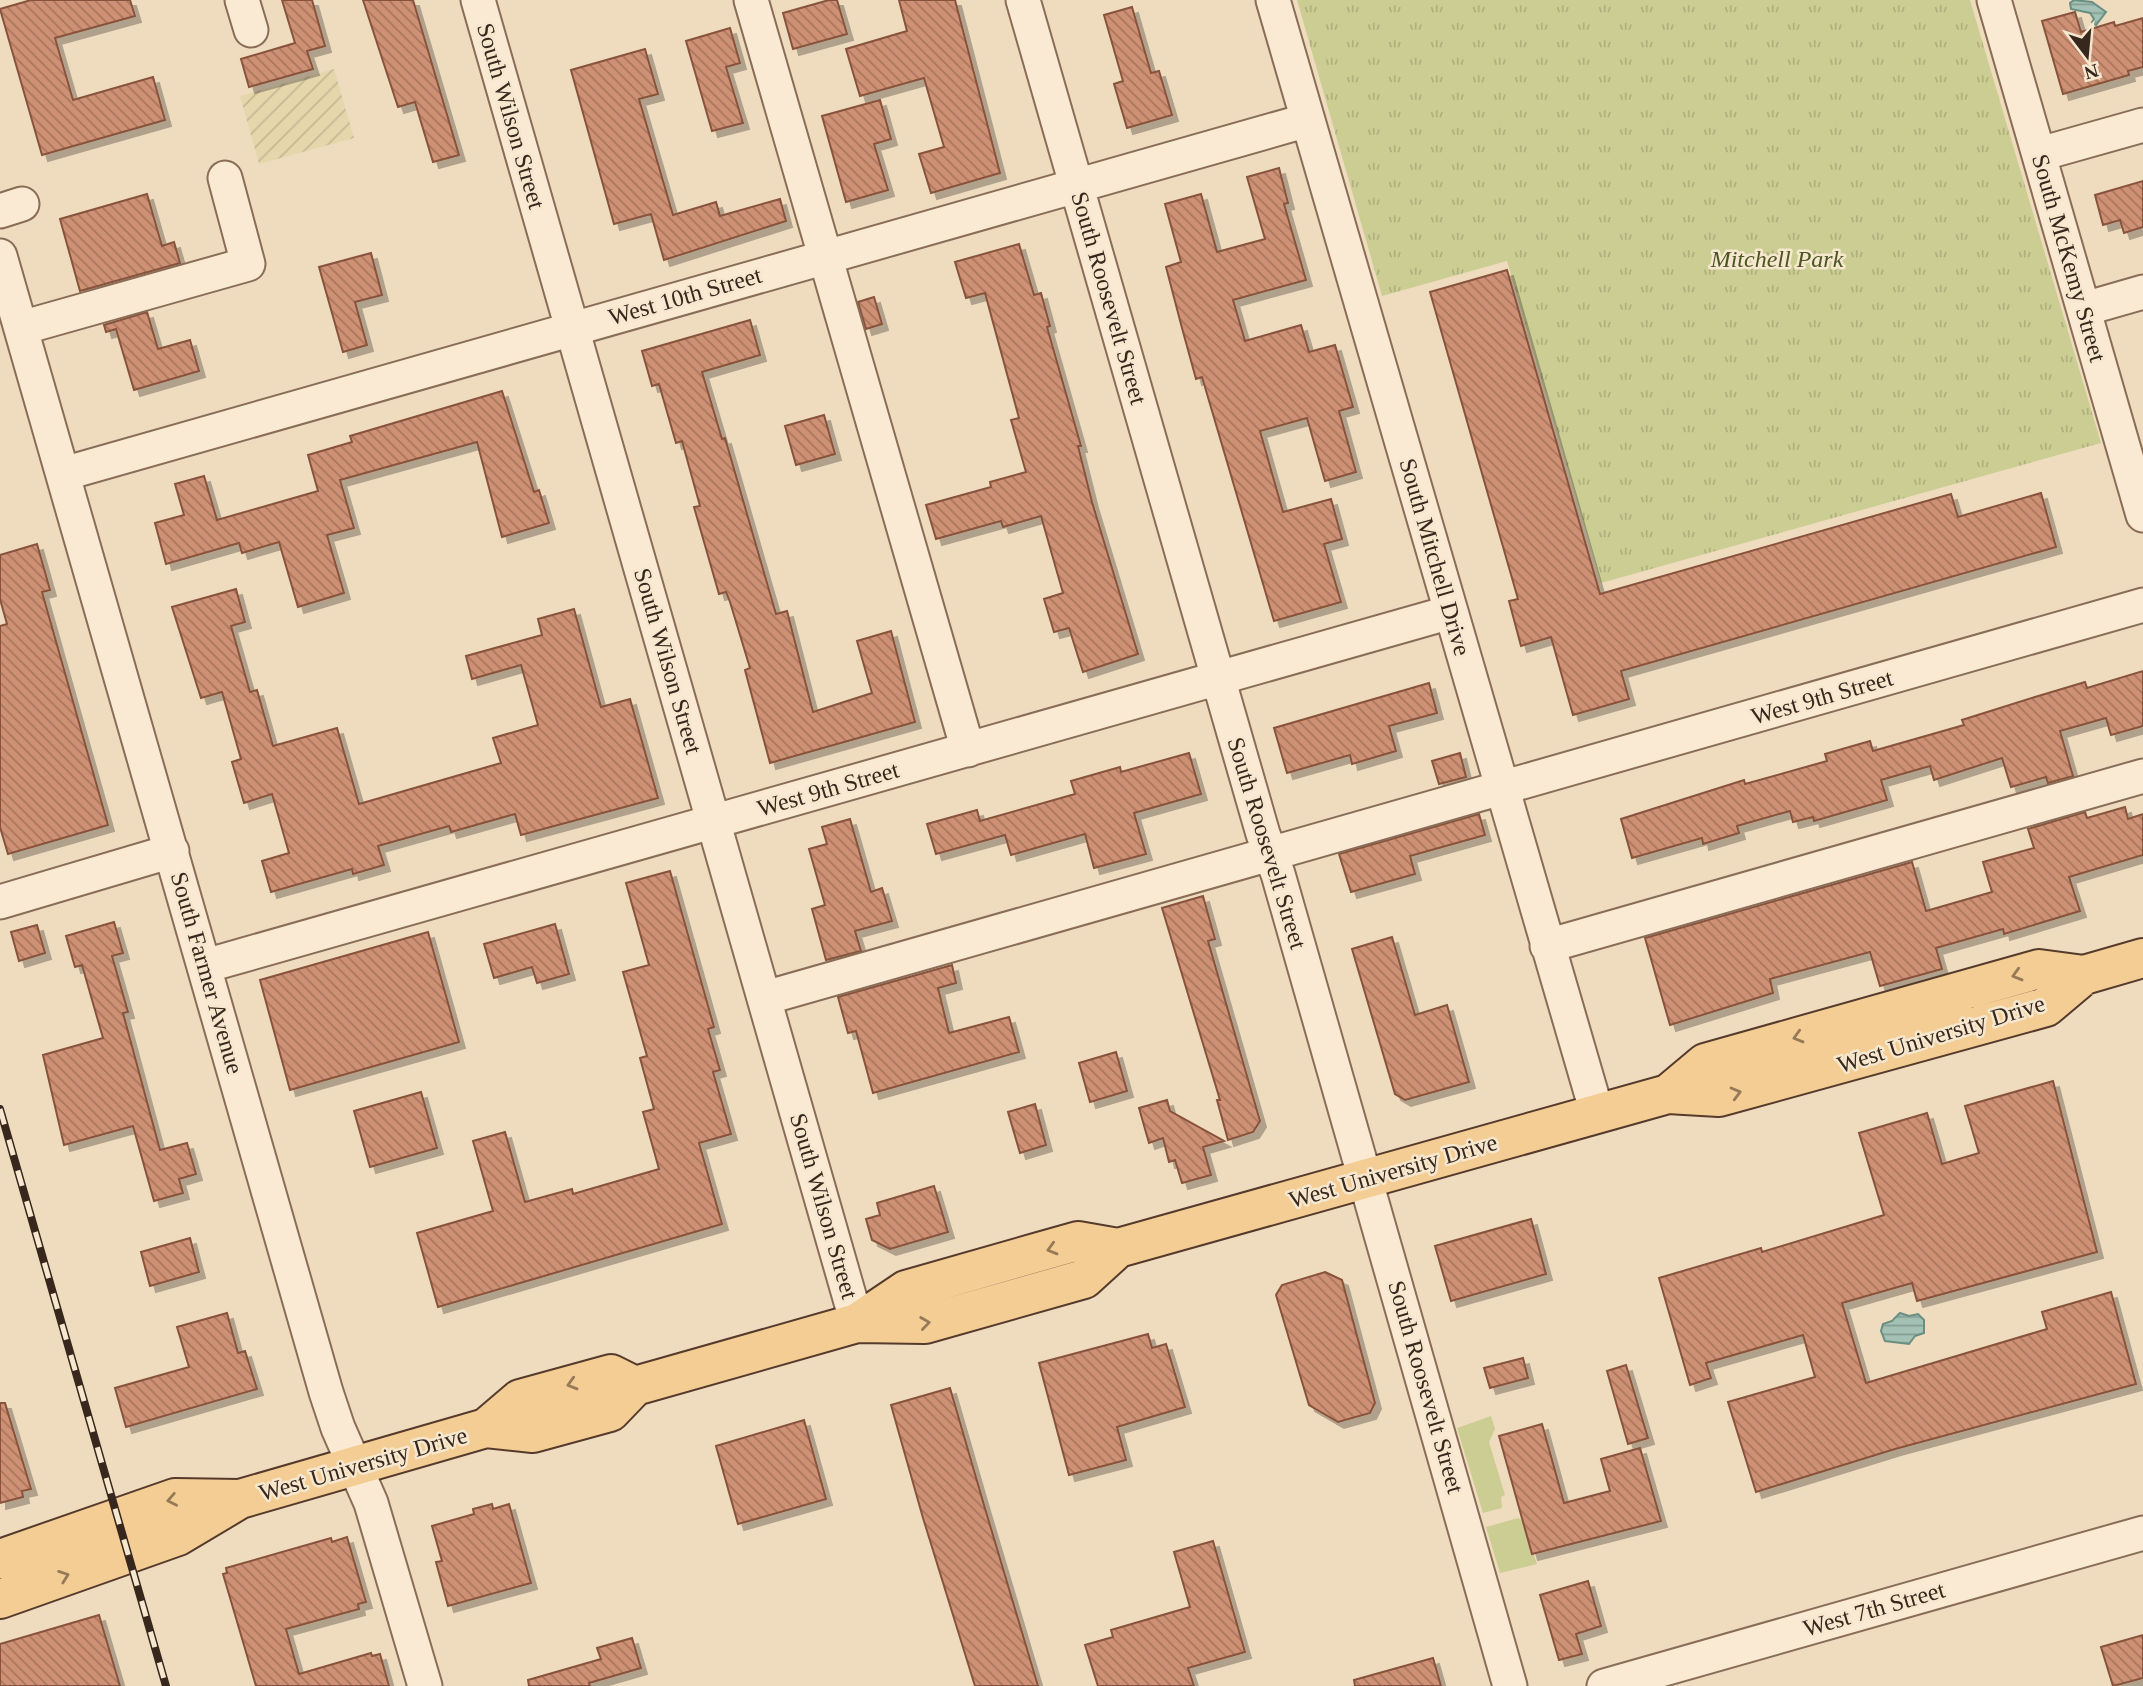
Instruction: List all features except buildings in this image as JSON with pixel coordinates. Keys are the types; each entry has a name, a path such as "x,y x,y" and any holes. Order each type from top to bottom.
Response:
{"main road":[{"name":"West University Drive","path":"0,1599 178,1536 240,1499 486,1428 533,1433 610,1412 635,1386 857,1323 906,1290 1078,1241 1118,1248 1668,1094 1706,1063 2039,969 2084,975 2143,958"},
{"name":"West University Drive","path":"0,1559 175,1498 240,1499"}],"street":[{"name":"South Wilson Street","path":"478,0 857,1323"},
{"path":"751,0 968,750"},
{"name":"South Roosevelt Street","path":"1023,0 1367,1178 1510,1686"},
{"name":"South Mitchell Drive","path":"1273,0 1597,1114"},
{"name":"South McKemy Street","path":"1996,0 2084,309 2136,461 2143,515"},
{"name":"West 10th Street","path":"63,474 1308,120"},
{"path":"2040,154 2143,125"},
{"path":"21,328 248,264 225,178"},
{"name":"South Farmer Avenue","path":"2,273 21,328 326,1392 371,1503 425,1686"},
{"path":"2084,309 2143,292"},
{"name":"West 9th Street","path":"765,998 2143,605"},
{"name":"West 9th Street","path":"205,966 1451,612"},
{"path":"1548,946 2143,776"},
{"path":"0,902 172,851"},
{"name":"West 7th Street","path":"1604,1686 2143,1533"}],"shaded area":[{"path":"2074,0 2092,2 2106,12 2096,25 2092,22 2094,19 2090,13 2071,9 2070,3"},
{"path":"334,69 354,138 259,164 240,96"},
{"path":"1900,1313 1909,1316 1918,1314 1924,1320 1924,1333 1915,1336 1909,1344 1885,1341 1881,1331 1883,1324 1892,1321"}],"green space":[{"name":"Mitchell Park","path":"1297,0 1970,0 2101,443 1601,583 1507,261 1382,296"},
{"path":"1491,1416 1495,1429 1489,1442 1505,1495 1501,1497 1502,1508 1483,1513 1457,1428"},
{"path":"1518,1518 1522,1520 1537,1564 1500,1573 1486,1527"}],"railway":[{"path":"0,1109 166,1686"}]}
